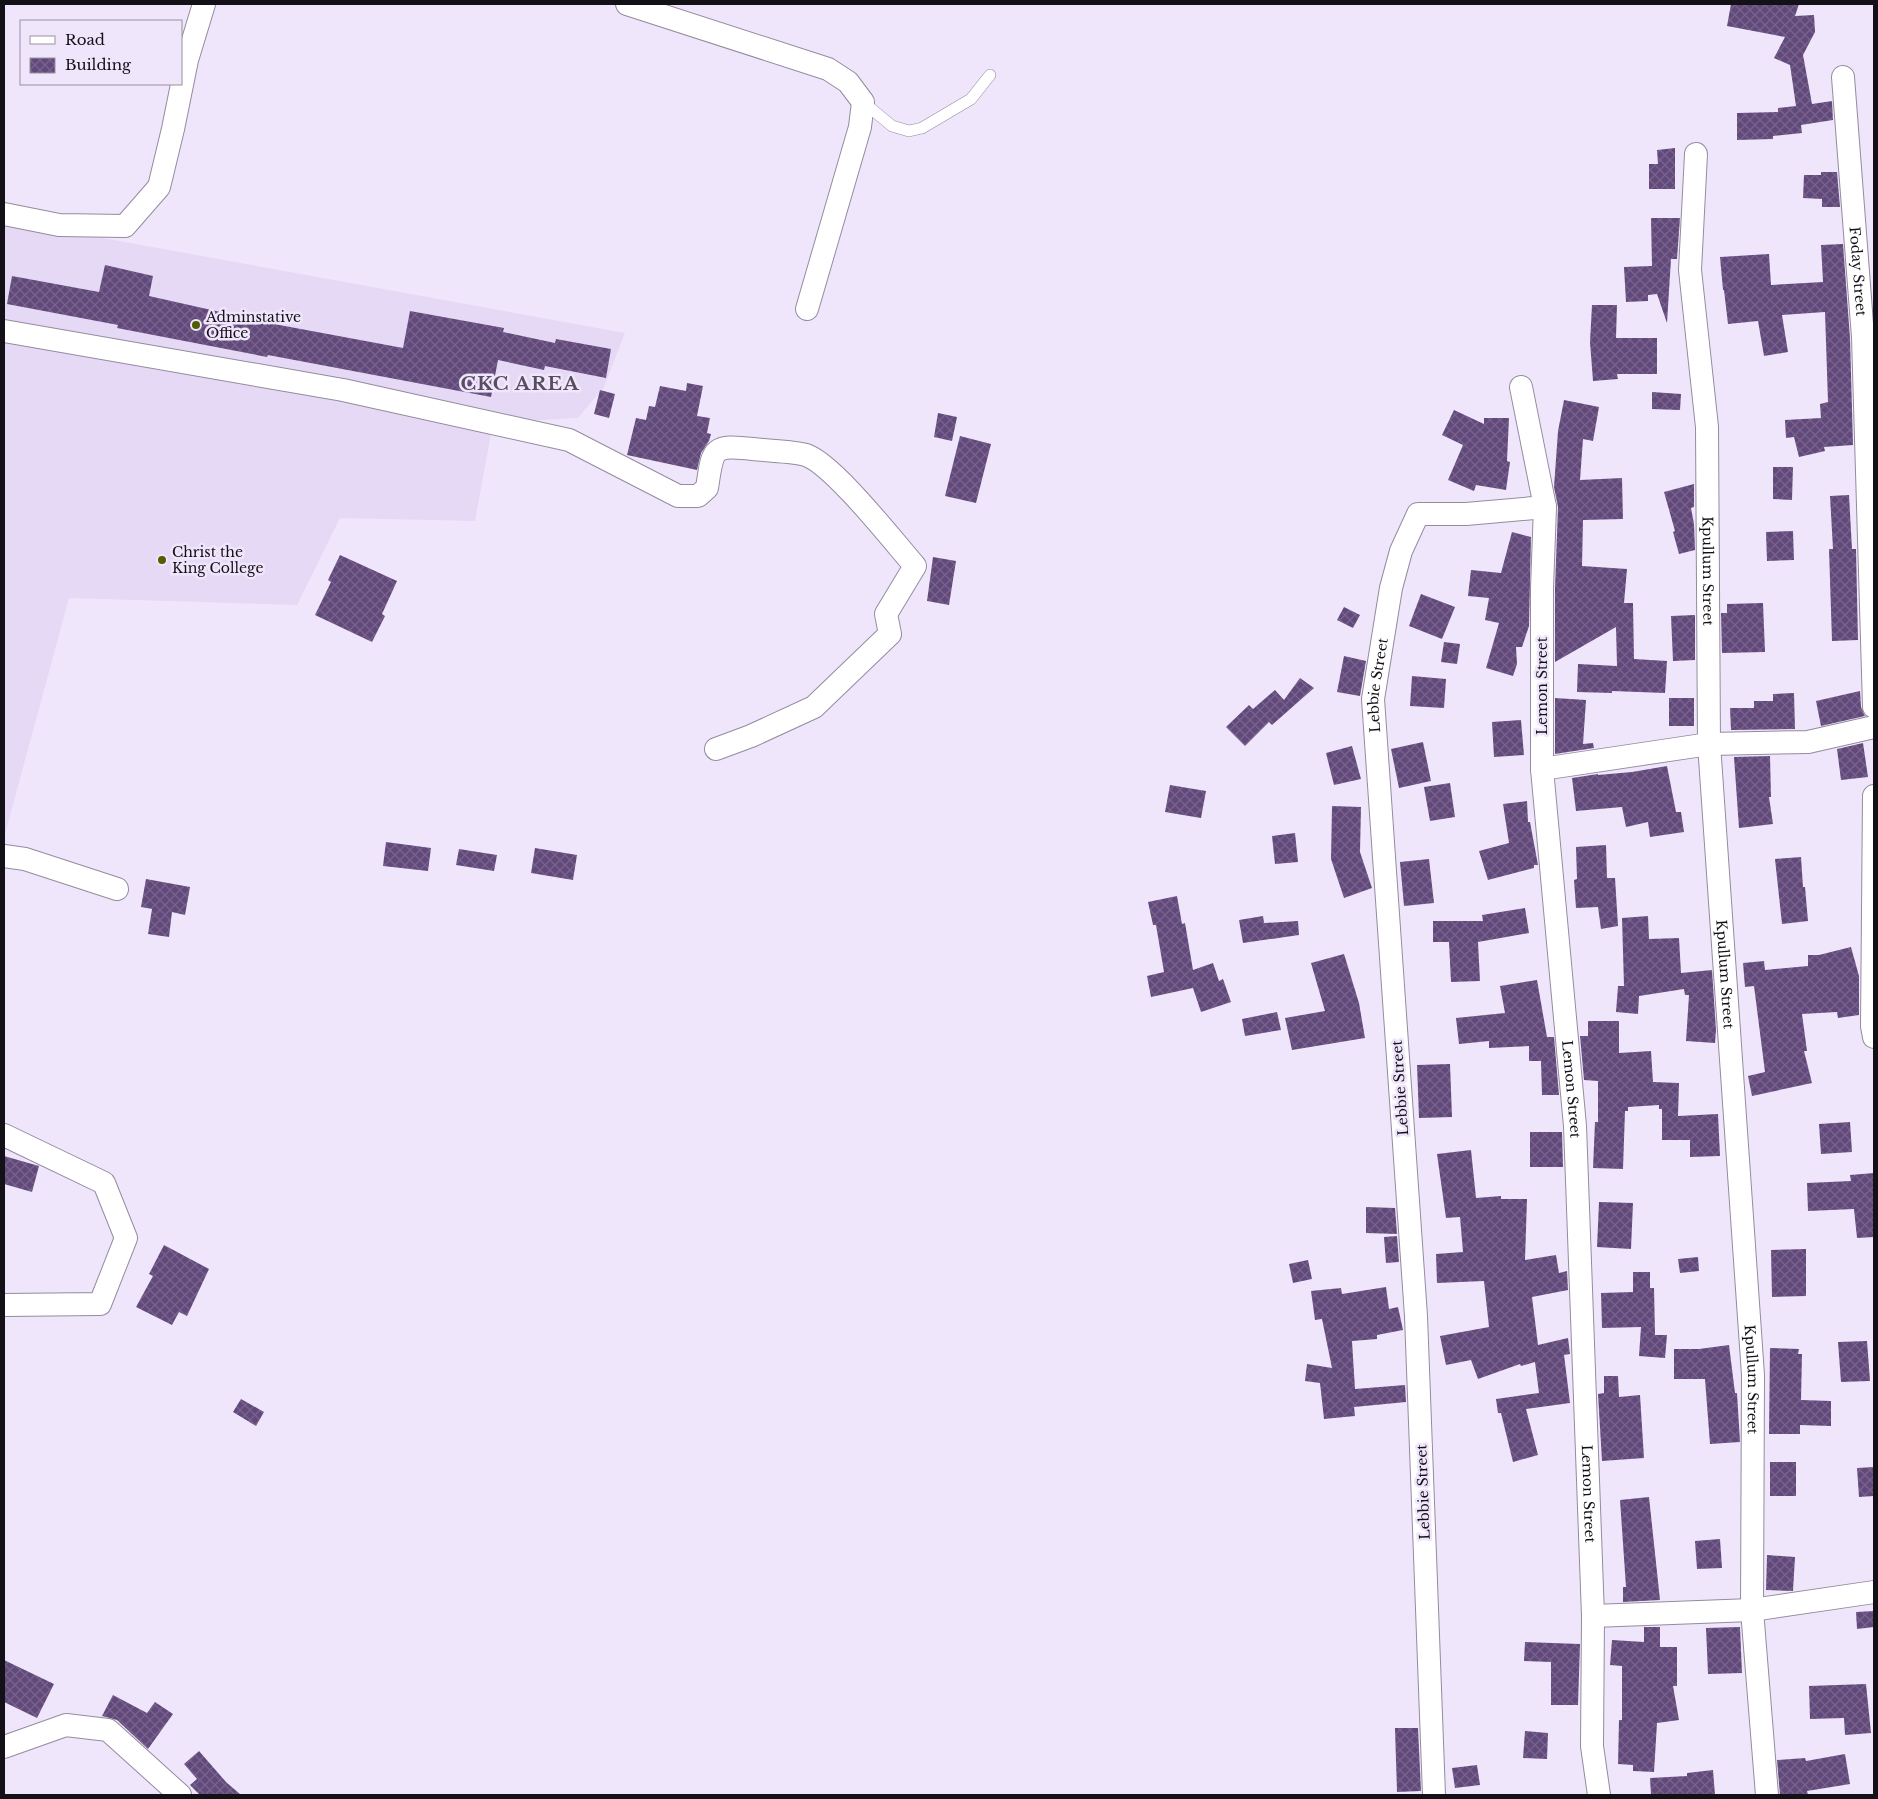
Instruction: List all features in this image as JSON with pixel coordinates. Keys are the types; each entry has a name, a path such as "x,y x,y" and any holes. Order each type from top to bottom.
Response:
{"street":[{"path":"182,85 187,60 204,4"},
{"path":"627,4 828,69 848,82 863,102 860,127 807,309"},
{"name":"Foday Street","path":"1843,77 1862,337 1874,706"},
{"path":"4,214 59,225 125,226 158,187 182,85"},
{"name":"Kpullum Street","path":"1696,154 1690,270 1708,427 1709,744 1753,1375 1752,1610 1767,1795"},
{"path":"4,331 343,390 569,440 678,496 698,496 708,488 712,458 718,450 732,447 807,455 823,466 844,486 915,566 886,614 890,634 814,707 751,736 716,749"},
{"name":"Lemon Street","path":"1521,387 1545,507 1542,588 1542,769 1575,1126 1593,1616 1592,1746 1599,1795"},
{"name":"Lebbie Street","path":"1434,1795 1416,1316 1373,699 1391,588 1401,551 1418,514 1466,514 1545,507"},
{"path":"1542,769 1709,744 1808,742 1874,727"},
{"path":"1874,796 1872,1026 1874,1037"},
{"path":"4,856 25,859 117,888"},
{"path":"4,1135 104,1183 126,1238 100,1304 4,1305"},
{"path":"1593,1616 1752,1610 1874,1592"},
{"path":"4,1747 66,1725 108,1730 180,1795"}],"lane":[{"path":"863,102 892,126 909,131 922,128 971,99 990,75"}],"shaded area":[{"name":"Christ the King College","path":"4,220 625,333 604,387 578,418 493,423 475,521 340,518 297,605 69,598 4,838"}],"building":[{"path":"1731,4 1799,4 1795,16 1814,15 1815,32 1803,55 1812,104 1832,101 1833,120 1801,125 1802,133 1773,136 1773,139 1737,140 1737,113 1778,112 1778,108 1796,106 1790,65 1774,58 1785,37 1727,26"},
{"path":"1675,148 1675,189 1649,189 1649,164 1658,164 1657,150"},
{"path":"1821,172 1837,172 1840,207 1822,207 1822,199 1803,198 1804,175 1821,175"},
{"path":"1651,218 1680,218 1677,259 1671,259 1667,323 1657,294 1648,295 1648,301 1626,302 1624,267 1652,266"},
{"path":"1843,244 1850,338 1853,445 1824,447 1825,451 1799,457 1794,437 1786,438 1785,420 1821,418 1820,404 1828,402 1825,312 1782,315 1788,352 1764,356 1758,321 1728,324 1720,257 1769,254 1771,285 1823,282 1821,245"},
{"path":"105,265 153,276 149,296 274,324 403,348 410,311 504,328 503,332 555,343 556,339 611,349 606,378 545,366 544,370 498,360 491,397 268,355 267,357 117,328 118,325 7,304 12,276 99,292"},
{"path":"1592,305 1617,305 1616,338 1657,338 1657,374 1617,374 1618,379 1593,381 1590,342"},
{"path":"687,383 703,386 697,416 710,418 707,433 711,434 701,453 697,470 627,455 636,418 646,420 649,406 655,407 660,386 686,391"},
{"path":"600,390 615,394 609,418 594,414"},
{"path":"1652,392 1681,394 1680,410 1652,409"},
{"path":"1564,400 1599,407 1593,441 1583,439 1580,480 1622,478 1623,519 1583,520 1582,566 1627,569 1624,603 1633,603 1634,659 1667,661 1665,693 1577,692 1578,664 1617,666 1616,627 1555,662 1558,507 1554,487 1558,431"},
{"path":"1454,410 1484,424 1484,418 1509,418 1507,461 1510,462 1506,490 1476,485 1474,491 1448,480 1463,445 1442,435"},
{"path":"938,413 957,417 952,441 934,437"},
{"path":"960,436 991,444 976,503 945,496"},
{"path":"1773,467 1793,467 1792,500 1773,499"},
{"path":"1694,484 1694,507 1691,508 1695,550 1679,554 1673,532 1675,531 1664,492"},
{"path":"1849,495 1852,549 1856,549 1858,640 1832,641 1829,549 1833,549 1830,496"},
{"path":"1793,531 1794,560 1767,561 1766,532"},
{"path":"1512,532 1531,537 1529,626 1522,647 1516,647 1517,664 1513,676 1486,668 1499,623 1485,620 1489,598 1468,596 1471,570 1501,573"},
{"path":"340,555 397,581 382,614 385,616 372,642 315,615 331,582 328,580"},
{"path":"933,557 956,561 949,605 927,601"},
{"path":"1421,594 1455,607 1442,639 1409,626"},
{"path":"1763,603 1765,652 1722,653 1721,613 1727,613 1727,604"},
{"path":"1344,607 1360,615 1353,628 1337,620"},
{"path":"1695,615 1695,660 1673,661 1671,616"},
{"path":"1444,642 1460,644 1457,664 1441,662"},
{"path":"1344,656 1366,661 1360,696 1337,692"},
{"path":"1412,676 1446,679 1444,708 1410,706"},
{"path":"1300,678 1314,688 1272,725 1269,722 1245,746 1226,727 1249,705 1253,709 1275,690 1284,700"},
{"path":"1860,691 1861,707 1865,716 1821,726 1816,701"},
{"path":"1794,693 1795,729 1731,730 1730,708 1754,708 1754,701 1773,701 1773,694"},
{"path":"1555,698 1586,700 1583,744 1593,743 1594,748 1555,754"},
{"path":"1669,698 1694,698 1694,726 1669,726"},
{"path":"1521,720 1524,755 1494,757 1492,722"},
{"path":"1423,742 1431,781 1399,788 1391,749"},
{"path":"1863,743 1868,777 1841,780 1837,749"},
{"path":"1352,746 1361,779 1334,785 1326,753"},
{"path":"1770,756 1771,797 1769,797 1773,824 1739,828 1734,757"},
{"path":"1667,766 1676,812 1681,812 1684,832 1650,837 1648,822 1626,827 1622,807 1576,811 1572,778 1632,772"},
{"path":"1450,783 1455,817 1430,821 1424,787"},
{"path":"1170,785 1206,791 1201,818 1165,812"},
{"path":"1527,801 1528,822 1530,822 1538,865 1534,865 1534,868 1488,880 1479,851 1509,843 1503,804"},
{"path":"1332,806 1361,807 1360,852 1372,888 1344,898 1331,859"},
{"path":"1295,833 1298,862 1275,864 1272,836"},
{"path":"386,842 431,848 428,871 383,866"},
{"path":"1606,845 1607,878 1615,878 1618,926 1601,929 1598,907 1576,908 1574,880 1577,879 1576,847"},
{"path":"535,848 577,855 573,880 531,873"},
{"path":"459,849 497,855 494,871 456,865"},
{"path":"1801,857 1808,921 1782,924 1775,859"},
{"path":"1429,859 1434,903 1404,906 1400,862"},
{"path":"146,879 190,887 185,915 172,912 169,937 148,934 152,909 141,907"},
{"path":"1177,896 1182,924 1185,923 1193,970 1213,963 1219,981 1223,979 1231,1002 1201,1012 1193,988 1151,997 1147,976 1164,972 1156,925 1153,925 1148,902"},
{"path":"1525,908 1529,933 1478,942 1480,981 1451,982 1449,942 1433,942 1433,921 1483,921 1482,915"},
{"path":"1263,916 1264,923 1298,921 1299,935 1243,943 1239,920"},
{"path":"1648,916 1649,939 1679,938 1681,973 1712,970 1716,1030 1715,1043 1686,1041 1689,995 1685,995 1684,989 1639,996 1638,1014 1616,1012 1618,986 1624,986 1622,918"},
{"path":"1851,947 1859,976 1859,1015 1838,1018 1837,1012 1802,1014 1807,1051 1804,1051 1812,1083 1752,1096 1748,1076 1765,1072 1754,986 1745,987 1743,963 1764,961 1765,970 1808,966 1808,955 1819,955"},
{"path":"1344,954 1359,1003 1365,1038 1292,1050 1285,1018 1325,1011 1311,963"},
{"path":"1537,980 1547,1037 1554,1037 1559,1095 1542,1095 1541,1061 1529,1061 1529,1046 1489,1048 1489,1041 1459,1044 1456,1018 1505,1013 1500,986"},
{"path":"1277,1012 1281,1030 1245,1036 1242,1019"},
{"path":"1588,1021 1619,1021 1619,1053 1651,1051 1653,1082 1679,1083 1678,1116 1718,1114 1720,1156 1690,1157 1690,1140 1662,1140 1662,1109 1659,1109 1659,1105 1628,1107 1628,1111 1625,1111 1623,1169 1593,1168 1595,1122 1598,1122 1598,1081 1584,1080 1580,1036 1588,1036"},
{"path":"1450,1064 1452,1117 1419,1118 1417,1065"},
{"path":"1850,1122 1852,1152 1821,1154 1819,1124"},
{"path":"1530,1132 1562,1132 1563,1167 1530,1167"},
{"path":"1471,1150 1476,1198 1501,1196 1501,1199 1527,1199 1525,1260 1556,1255 1559,1273 1567,1271 1568,1290 1532,1297 1538,1345 1568,1338 1570,1354 1564,1355 1570,1403 1526,1409 1538,1455 1513,1462 1501,1413 1498,1413 1496,1399 1539,1393 1535,1362 1521,1366 1520,1364 1478,1379 1471,1360 1446,1365 1440,1336 1489,1327 1484,1281 1437,1283 1436,1254 1463,1252 1460,1217 1446,1218 1437,1154"},
{"path":"4,1156 39,1166 32,1192 4,1184"},
{"path":"1874,1173 1874,1237 1857,1238 1854,1209 1808,1211 1807,1183 1851,1181 1850,1175"},
{"path":"1599,1202 1633,1203 1631,1249 1597,1247"},
{"path":"1366,1207 1395,1208 1397,1234 1366,1233"},
{"path":"1397,1236 1399,1262 1386,1263 1384,1237"},
{"path":"164,1245 209,1269 187,1316 179,1312 172,1325 136,1307 153,1276 149,1274"},
{"path":"1806,1249 1806,1296 1772,1297 1771,1250"},
{"path":"1698,1257 1699,1271 1680,1273 1678,1259"},
{"path":"1308,1260 1312,1279 1293,1283 1289,1264"},
{"path":"1633,1272 1650,1272 1650,1288 1654,1288 1655,1335 1667,1335 1665,1358 1639,1356 1641,1327 1602,1328 1601,1293 1633,1292"},
{"path":"1386,1287 1389,1309 1398,1307 1403,1330 1377,1335 1377,1339 1352,1341 1355,1389 1405,1385 1406,1402 1354,1407 1355,1416 1324,1419 1320,1383 1305,1381 1307,1364 1332,1368 1322,1319 1315,1320 1311,1291 1341,1288 1342,1294"},
{"path":"1867,1341 1870,1381 1841,1382 1838,1342"},
{"path":"1729,1345 1735,1393 1737,1393 1740,1442 1710,1444 1705,1379 1674,1379 1674,1349 1699,1349"},
{"path":"1770,1348 1799,1349 1798,1354 1802,1354 1801,1400 1831,1401 1831,1426 1800,1425 1800,1434 1769,1434"},
{"path":"1604,1376 1618,1376 1619,1397 1640,1395 1644,1458 1602,1461 1598,1394 1604,1393"},
{"path":"241,1399 264,1412 256,1426 233,1412"},
{"path":"1770,1462 1796,1462 1796,1496 1770,1496"},
{"path":"1874,1467 1874,1496 1859,1497 1857,1468"},
{"path":"1649,1497 1660,1600 1623,1602 1623,1587 1626,1587 1620,1500"},
{"path":"1720,1539 1722,1568 1697,1569 1695,1541"},
{"path":"1767,1555 1795,1557 1793,1591 1766,1590"},
{"path":"1874,1611 1874,1627 1857,1629 1856,1612"},
{"path":"1644,1627 1660,1627 1660,1647 1677,1647 1677,1686 1673,1686 1679,1720 1657,1723 1654,1772 1633,1771 1633,1765 1618,1764 1619,1720 1622,1720 1622,1666 1610,1665 1612,1640 1644,1642"},
{"path":"1740,1627 1742,1673 1708,1674 1706,1628"},
{"path":"1525,1642 1580,1644 1578,1705 1551,1705 1551,1662 1524,1661"},
{"path":"4,1660 54,1684 37,1718 4,1702"},
{"path":"1866,1684 1871,1733 1845,1735 1844,1718 1810,1719 1809,1686"},
{"path":"113,1695 147,1713 155,1702 173,1714 148,1749 117,1720 102,1716"},
{"path":"1395,1728 1418,1728 1421,1791 1397,1792"},
{"path":"1525,1731 1548,1733 1547,1759 1523,1758"},
{"path":"199,1751 226,1782 241,1795 200,1795 190,1785 197,1779 184,1764"},
{"path":"1845,1754 1850,1784 1807,1791 1808,1795 1780,1795 1777,1760 1805,1758 1806,1761"},
{"path":"1477,1765 1480,1785 1455,1788 1452,1768"},
{"path":"1713,1770 1715,1795 1651,1795 1650,1778 1687,1776 1687,1773"}],"place":[{"name":"Adminstative Office","path":"196,325"},
{"name":"Christ the King College","path":"162,560"}],"district":[{"name":"CKC AREA","path":"520,383"}]}
